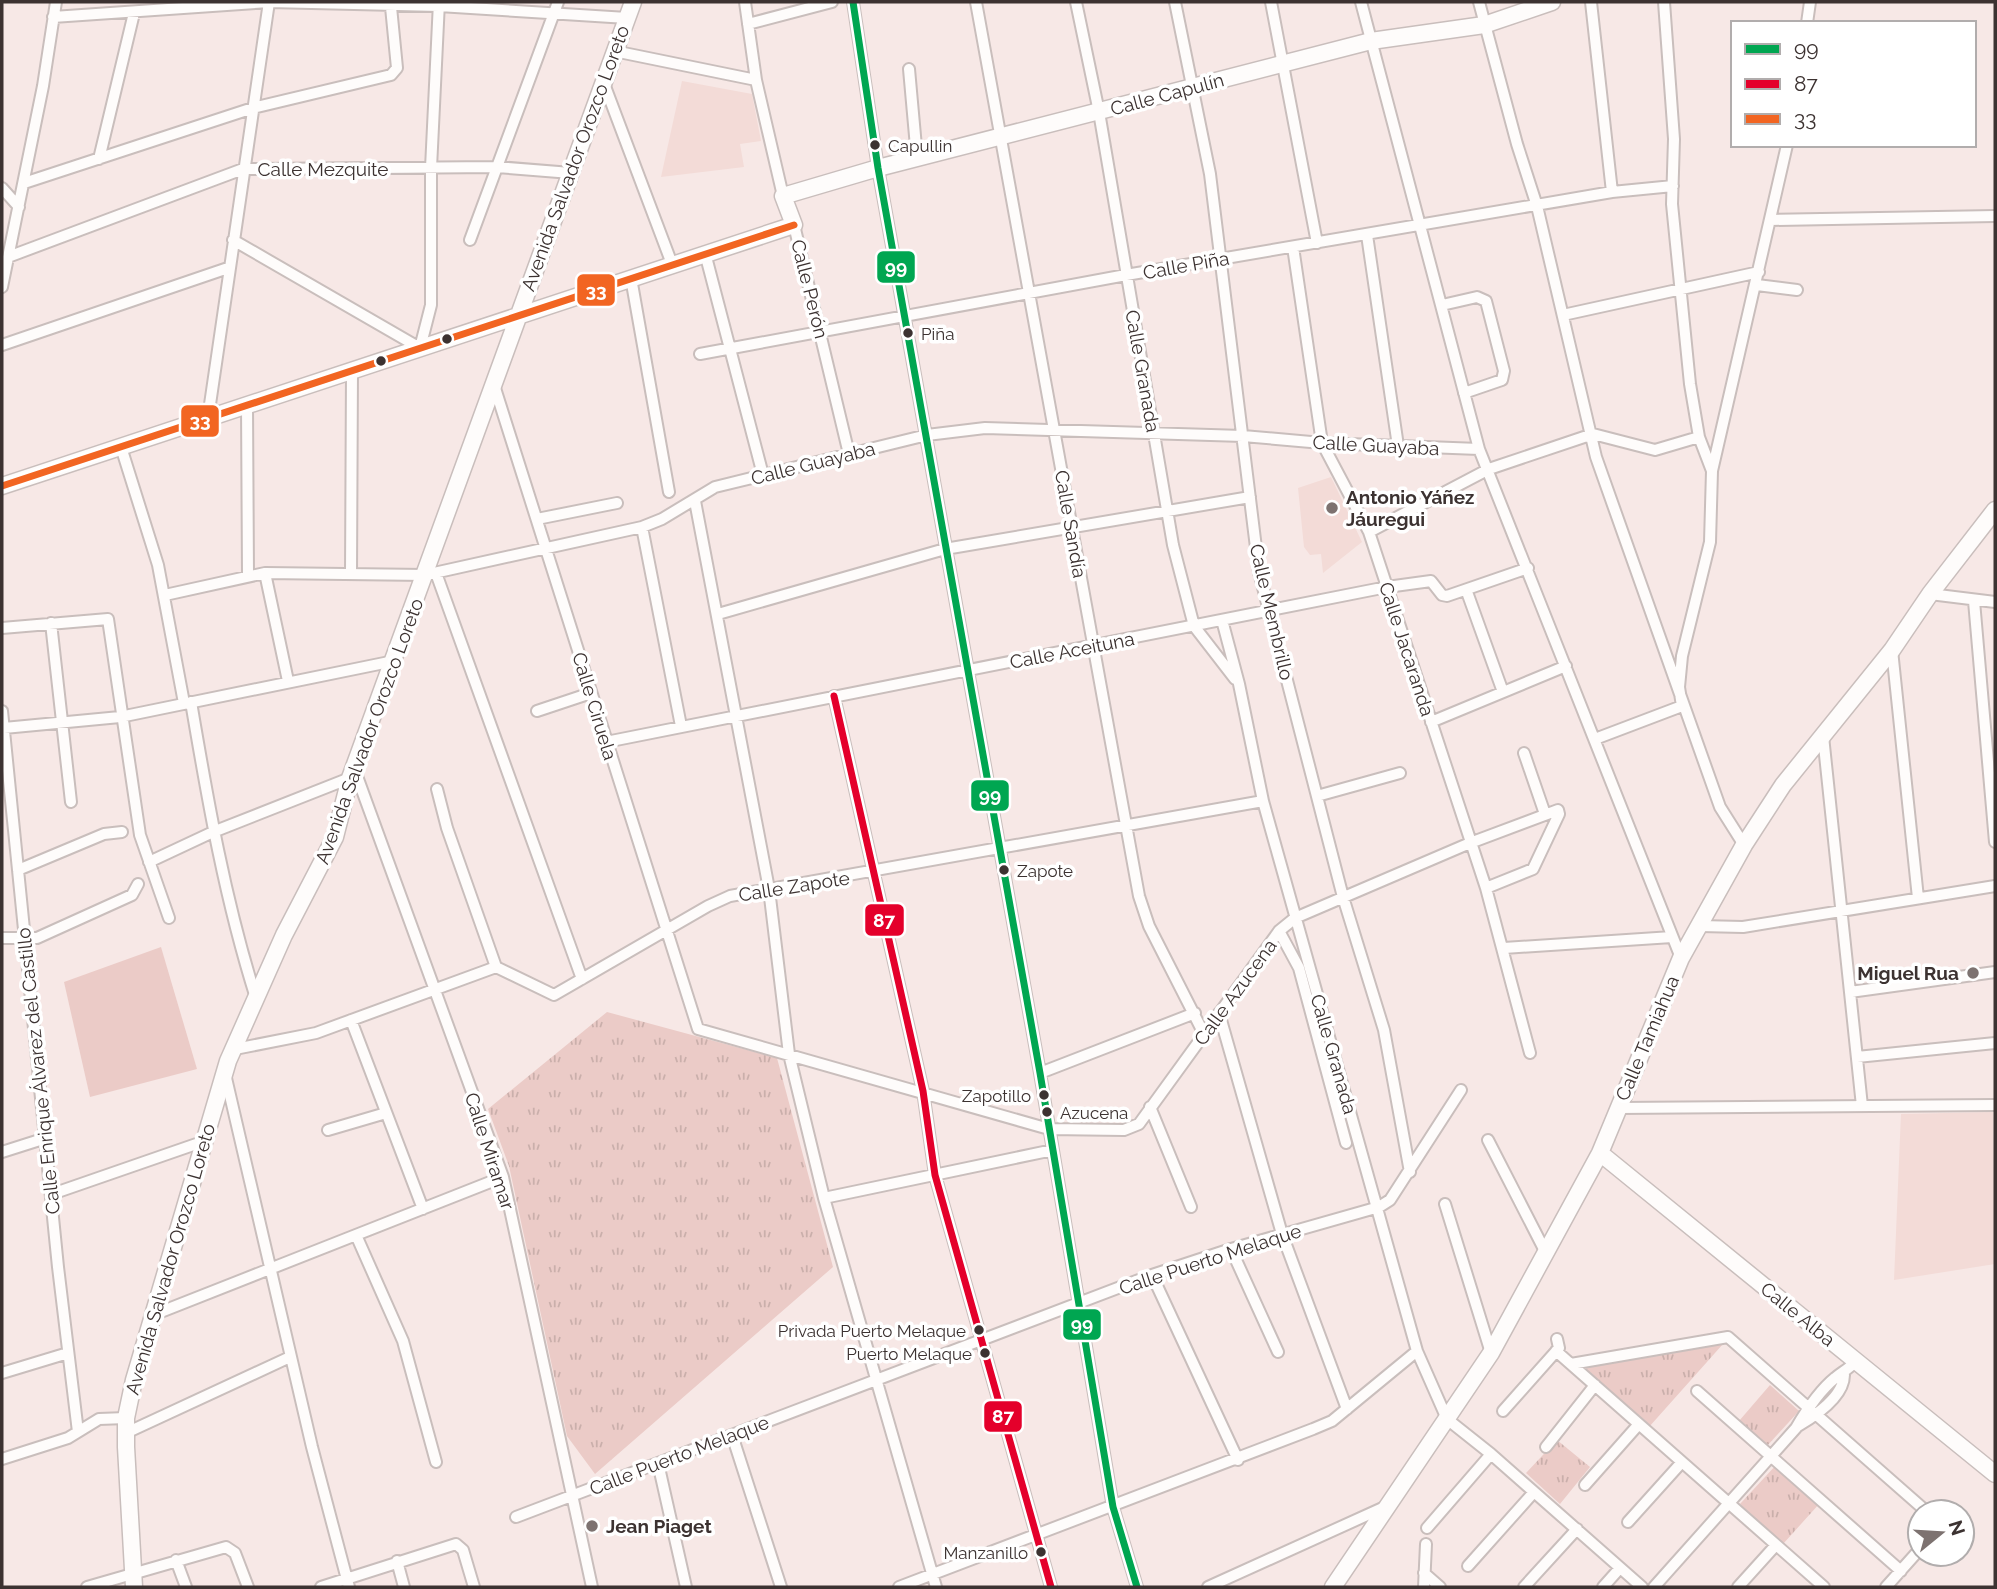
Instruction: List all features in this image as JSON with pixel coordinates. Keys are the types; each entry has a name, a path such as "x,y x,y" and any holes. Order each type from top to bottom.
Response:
{"street":[{"path":"2,287 43,86 56,2"},
{"path":"53,17 269,2 391,7 439,4 556,7 627,18"},
{"path":"208,418 269,2"},
{"name":"Avenida Salvador Orozco Loreto","path":"134,1580 126,1426 153,1315 202,1142 225,1072 256,998 335,836 352,773 394,660 430,574 493,382 633,2"},
{"name":"Calle Perón","path":"745,2 756,80 849,454"},
{"path":"748,24 832,2"},
{"path":"853,2 878,168 1040,1073 1113,1507 1137,1587"},
{"name":"Calle Sandía","path":"976,2 1139,896 1149,926 1204,1034"},
{"name":"Calle Granada","path":"1076,2 1099,112 1167,510 1194,626 1239,684"},
{"name":"Calle Membrillo","path":"1175,2 1210,174 1259,572 1343,897 1384,1030 1410,1172"},
{"path":"1271,2 1317,243"},
{"path":"1361,2 1479,449 1489,468 1681,958"},
{"path":"1479,2 1537,206 1593,434 1596,457 1720,807 1744,845"},
{"name":"Calle Capulín","path":"783,196 878,168 1002,138 1192,86 1371,41 1484,25 1552,2"},
{"path":"1591,2 1612,192"},
{"path":"1664,2 1674,139 1673,186 1690,384 1699,437 1712,471"},
{"path":"1807,21 1810,2"},
{"path":"419,348 431,305 431,168 439,4"},
{"path":"24,183 253,108 396,73 391,7"},
{"path":"470,240 556,7"},
{"path":"99,159 134,13"},
{"path":"614,51 756,80"},
{"path":"909,69 917,158"},
{"path":"603,81 672,264"},
{"path":"1682,706 1679,687 1682,656 1710,542 1712,471 1787,147"},
{"name":"Calle Mezquite","path":"8,257 243,169 497,167 570,173"},
{"name":"Calle Piña","path":"700,354 1126,275 1612,192 1673,186"},
{"path":"2,188 19,207"},
{"path":"1770,220 1995,216"},
{"path":"2,486 794,225"},
{"path":"1367,235 1398,446"},
{"path":"233,240 419,348"},
{"name":"Calle Jacaranda","path":"1293,247 1322,443 1368,532 1387,587 1486,888 1530,1053"},
{"path":"705,253 732,348 763,475"},
{"path":"2,345 228,268"},
{"path":"1563,315 1759,272"},
{"path":"631,278 669,492"},
{"path":"1756,285 1797,290"},
{"path":"1443,305 1484,298 1501,358 1505,379 1464,393"},
{"path":"351,574 352,370"},
{"name":"Calle Ciruela","path":"493,382 698,1029"},
{"path":"247,405 247,575"},
{"name":"Calle Guayaba","path":"165,594 265,573 430,574 642,527 715,487 927,435 985,428 1154,432 1322,443 1479,449"},
{"path":"1368,532 1489,468 1593,434 1647,450 1699,437"},
{"path":"121,447 165,594 234,929 256,998"},
{"path":"718,614 945,549 1071,525 1250,497"},
{"path":"695,500 769,889 789,1054 824,1198 936,1587"},
{"path":"537,519 617,503"},
{"name":"Calle Tamiahua","path":"1333,1587 1491,1353 1600,1153 1681,958 1744,845 1783,785 1892,650 1930,594 1995,510"},
{"path":"642,527 681,726"},
{"path":"1503,692 1466,592 1528,568"},
{"path":"265,573 288,681"},
{"path":"430,574 582,979"},
{"name":"Calle Aceituna","path":"606,742 1387,587 1431,581 1444,596 1466,592"},
{"path":"1930,594 1995,602"},
{"path":"1974,601 1995,842"},
{"path":"2,628 108,619 120,717 140,835 169,918"},
{"name":"Calle Granada","path":"1222,620 1239,684 1263,801 1295,919 1379,1207 1417,1351 1447,1419"},
{"path":"51,623 71,802"},
{"path":"1892,650 1918,898"},
{"path":"4,728 120,717 394,660"},
{"path":"1431,723 1566,666"},
{"path":"537,711 591,693"},
{"path":"834,696 923,1091 935,1175 1051,1587"},
{"path":"1595,739 1682,706"},
{"name":"Calle Enrique Álvarez del Castillo","path":"2,711 78,1432"},
{"path":"1822,736 1863,1106"},
{"path":"1524,753 1545,814"},
{"path":"149,862 352,773"},
{"name":"Calle Miramar","path":"352,773 503,1177 592,1587"},
{"path":"1317,796 1400,773"},
{"path":"235,1049 290,1040 496,967 447,828 437,789"},
{"name":"Calle Zapote","path":"496,967 554,995 730,896 874,873 1263,801"},
{"name":"Calle Azucena","path":"698,1029 1049,1129 1124,1130 1139,1124 1279,931 1295,919 1470,843 1558,810 1559,814 1533,869 1486,888"},
{"path":"18,870 104,834 122,832"},
{"path":"2,938 37,937 132,895 138,884"},
{"path":"1700,926 1743,927 1995,886"},
{"path":"1279,931 1300,968 1346,1143"},
{"path":"1504,948 1672,937"},
{"path":"1850,992 1995,972"},
{"path":"1040,1073 1195,1013"},
{"path":"1219,1013 1282,1234 1347,1409"},
{"path":"351,1020 423,1209"},
{"path":"1857,1057 1995,1043"},
{"path":"225,1072 290,1357 347,1583"},
{"path":"1379,1207 1391,1200 1461,1090"},
{"path":"1618,1108 1995,1105"},
{"path":"1150,1107 1191,1207"},
{"path":"328,1130 386,1113"},
{"path":"2,1152 46,1138"},
{"path":"1488,1140 1546,1253"},
{"path":"52,1194 202,1142"},
{"path":"824,1198 1053,1150"},
{"name":"Calle Alba","path":"1600,1153 1995,1474"},
{"path":"153,1315 503,1177"},
{"path":"1445,1204 1491,1353"},
{"name":"Calle Puerto Melaque","path":"516,1517 1152,1275 1231,1249 1379,1207"},
{"path":"356,1235 403,1341 436,1462"},
{"path":"1231,1249 1278,1352"},
{"path":"1152,1275 1238,1460"},
{"path":"1571,1364 1728,1337 1911,1498"},
{"path":"1503,1411 1559,1348 1557,1339"},
{"path":"899,1587 1238,1460 1332,1421 1417,1351"},
{"path":"1556,1351 1776,1545 1817,1585"},
{"path":"2,1373 68,1353"},
{"path":"2,1459 55,1443 99,1419 126,1426 290,1357"},
{"path":"1654,1587 1796,1428 1844,1383 1844,1375 1856,1361"},
{"path":"1546,1447 1595,1385"},
{"path":"1697,1391 1901,1571"},
{"path":"1447,1419 1492,1454 1642,1587"},
{"path":"1585,1485 1639,1424"},
{"path":"732,1435 781,1587"},
{"path":"1427,1528 1492,1454"},
{"path":"1628,1522 1682,1462"},
{"path":"659,1463 686,1587"},
{"path":"1468,1566 1534,1492"},
{"path":"1208,1587 1387,1506"},
{"path":"1524,1587 1577,1530"},
{"path":"321,1587 347,1583 397,1561 452,1544 460,1546 474,1587"},
{"path":"1424,1587 1426,1544"},
{"path":"1738,1587 1776,1545"},
{"path":"87,1587 134,1580 176,1560 218,1548 231,1548 248,1587"},
{"path":"176,1560 186,1587"},
{"path":"397,1561 404,1587"},
{"path":"1886,1587 1906,1565"},
{"path":"1602,1587 1620,1568"},
{"path":"1424,1573 1440,1587"}],"shaded area":[{"path":"682,81 752,94 761,141 740,144 744,167 661,177"},
{"path":"1331,477 1362,542 1323,573 1321,554 1310,555 1304,547 1298,488"},
{"path":"1993,1112 1995,1264 1894,1280 1901,1114"}],"green space":[{"path":"161,947 197,1069 90,1097 64,982"},
{"path":"607,1012 777,1058 833,1267 595,1474 567,1436 509,1166 488,1109"},
{"path":"1713,1343 1723,1344 1649,1427 1584,1367"},
{"path":"1770,1385 1799,1411 1767,1446 1739,1421"},
{"path":"1557,1440 1590,1467 1560,1504 1526,1473"},
{"path":"1777,1464 1820,1503 1783,1544 1740,1504"}],"transit line":[{"name":"99","path":"853,2 878,168 1040,1073 1113,1507 1137,1587"},
{"name":"33","path":"2,486 794,225"},
{"name":"87","path":"834,696 923,1091 935,1175 1051,1587"}],"place":[{"name":"Capullin","path":"875,145"},
{"name":"Piña","path":"908,333"},
{"name":"Antonio Yáñez Jáuregui","path":"1332,508"},
{"name":"Zapote","path":"1004,870"},
{"name":"Miguel Rua","path":"1973,973"},
{"name":"Zapotillo","path":"1044,1095"},
{"name":"Azucena","path":"1047,1112"},
{"name":"Privada Puerto Melaque","path":"979,1330"},
{"name":"Puerto Melaque","path":"985,1353"},
{"name":"Jean Piaget","path":"592,1526"},
{"name":"Manzanillo","path":"1041,1552"}]}
